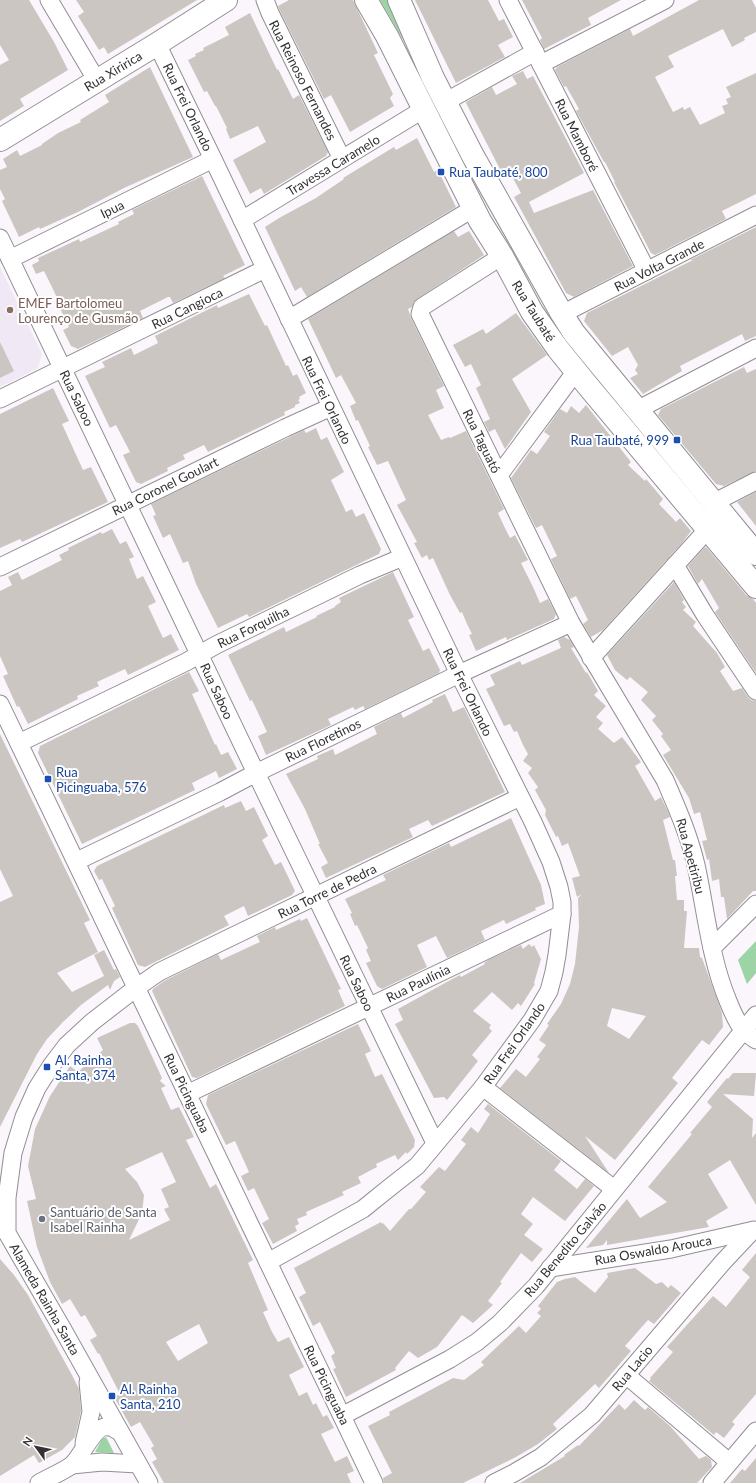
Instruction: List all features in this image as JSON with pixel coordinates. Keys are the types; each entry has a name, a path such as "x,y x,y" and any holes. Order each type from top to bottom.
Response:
{"main road":[{"name":"Rua Xiririca","path":"0,140 226,0"},
{"name":"Rua Taubaté","path":"366,0 387,36 474,208 532,312 576,370 756,587"},
{"name":"Rua Taubaté","path":"399,0 433,78 476,162 574,333 756,554"},
{"path":"387,36 392,38 394,44 405,47 412,43 412,30"}],"street":[{"path":"49,0 96,81"},
{"name":"Rua Reinoso Fernandes","path":"265,0 342,159"},
{"name":"Rua Mamboré","path":"508,0 648,271"},
{"path":"445,102 665,0"},
{"name":"Rua Frei Orlando","path":"157,44 214,159 331,407 551,862 559,887 562,914 554,972 549,991 532,1020 483,1087 417,1166 362,1209 268,1262"},
{"name":"Travessa Caramelo","path":"242,220 424,109"},
{"name":"Ipua","path":"10,259 214,159"},
{"path":"289,319 474,208"},
{"name":"Rua Volta Grande","path":"562,314 756,215"},
{"name":"Rua Saboo","path":"0,238 435,1144"},
{"name":"Rua Taguató","path":"502,256 422,307 420,311 571,623 591,658"},
{"name":"Rua Cangioca","path":"0,399 265,269"},
{"path":"637,410 756,348"},
{"path":"499,475 576,370"},
{"name":"Rua Coronel Goulart","path":"0,566 331,407"},
{"path":"713,503 756,481"},
{"path":"591,658 708,529"},
{"name":"Rua Forquilha","path":"19,743 360,576 403,557"},
{"path":"676,565 705,615 756,691"},
{"name":"Rua Floretinos","path":"77,861 459,674 571,623"},
{"name":"Rua Apetiribu","path":"591,658 626,712 665,780 677,805 696,865 712,948 726,994 733,1014 750,1035"},
{"name":"Rua Picinguaba","path":"0,704 77,861 136,988 374,1483"},
{"name":"Rua Torre de Pedra","path":"136,988 159,972 520,797"},
{"path":"712,948 756,904"},
{"name":"Rua Paulínia","path":"187,1094 562,914"},
{"name":"Alameda Rainha Santa","path":"136,988 92,1022 67,1045 37,1088 24,1117 13,1153 3,1229 85,1368 149,1483"},
{"name":"Rua Benedito Galvão","path":"342,1416 450,1359 477,1342 500,1323 536,1286 614,1189 750,1035 756,1015"},
{"path":"483,1087 614,1189"},
{"name":"Rua Oswaldo Arouca","path":"550,1268 671,1249 754,1230"},
{"name":"Rua Lacio","path":"494,1483 541,1457 592,1415 723,1262 754,1230"},
{"name":"Alameda Rainha Santa","path":"76,1460 89,1426 92,1412 90,1391 85,1368"},
{"path":"626,1375 730,1462"},
{"path":"39,1483 76,1460 95,1432 100,1428 109,1426 120,1432"},
{"path":"712,1483 756,1431"},
{"path":"76,1460 138,1464"}],"shaded area":[{"name":"EMEF Bartolomeu Lourenço de Gusmão","path":"0,267 42,354 38,368 0,387"}],"green space":[{"path":"380,0 391,0 400,22 405,43"},
{"path":"756,941 756,973 747,984 738,960"},
{"path":"106,1437 114,1453 95,1452 102,1439"}],"building":[{"path":"0,0 29,0 54,42 68,70 20,99 24,106 0,121 0,65 9,60 0,45"},
{"path":"76,0 197,0 108,54 104,47 99,50 78,16 84,12"},
{"path":"289,0 353,0 378,53 374,55 393,94 390,98 394,106 350,132 331,95 324,99 279,9 278,6"},
{"path":"415,0 488,0 499,21 504,19 513,37 498,45 505,57 456,83"},
{"path":"522,0 621,0 588,18 591,25 544,49 540,40 542,38"},
{"path":"699,0 752,0 756,8 756,32 744,38 745,40 732,47 723,29 668,56 674,67 655,77 673,112 683,107 684,110 690,107 700,125 725,113 722,106 728,104 726,99 731,97 726,87 756,73 756,194 722,211 726,219 655,255 651,253 605,162 576,111 579,109 566,86 564,87 555,70 557,67 630,29 633,36"},
{"path":"250,13 277,70 278,69 293,99 299,95 328,152 326,156 264,194 261,188 250,194 233,160 266,142 258,126 230,139 226,129 227,128 216,106 207,91 204,92 188,60 196,56 195,54 204,50 203,48 229,35 225,27"},
{"path":"150,67 193,157 124,188 78,212 40,229 39,227 19,237 2,201 5,199 0,189 0,170 7,167 3,159 17,150 20,156 42,145 58,133 81,122 80,120 109,102 105,95"},
{"path":"523,71 527,79 533,76 584,173 529,202 534,213 593,190 633,266 574,297 566,293 514,197 521,193 509,171 503,175 466,103 492,87 496,95 517,84 512,76"},
{"path":"417,138 434,172 438,170 456,207 307,297 301,287 295,291 265,227 316,198 344,179 343,178 394,147 396,150"},
{"path":"202,176 245,265 223,276 225,278 173,303 170,297 168,297 140,311 143,318 78,349 71,346 63,330 69,327 51,285 44,271 36,274 32,265 39,261 38,258 79,239 80,242 119,224 118,222 134,214 132,210"},
{"path":"756,227 756,336 745,341 742,334 680,366 682,371 643,394 630,378 638,374 635,370 638,365 628,347 612,356 584,321 587,313"},
{"path":"454,231 458,237 469,231 484,255 417,299 412,307 408,309 444,386 436,390 444,408 428,415 441,440 466,431 504,509 498,513 503,524 510,538 515,535 528,560 521,563 540,603 548,599 556,614 554,619 507,640 506,637 476,651 469,635 472,634 462,612 460,613 450,595 433,558 429,560 427,555 422,558 414,543 417,542 397,505 406,500 388,461 377,465 368,447 370,446 358,420 356,421 350,406 356,403 341,375 336,378 308,319"},
{"path":"249,294 265,326 267,325 286,366 288,365 293,376 297,374 306,393 299,397 300,399 298,400 300,403 284,412 285,415 208,452 204,445 183,455 185,459 167,468 168,471 141,484 136,482 123,455 130,452 116,425 110,428 85,376 105,367 102,362 131,348 134,355 158,343 155,336 217,305 218,308"},
{"path":"516,313 547,355 512,379 531,412 505,449 495,429 489,432 484,422 490,419 476,388 481,385 471,364 465,367 453,345 483,329 486,334"},
{"path":"0,342 14,371 0,378"},
{"path":"744,367 747,373 756,369 756,471 724,486 716,484 658,415 661,409"},
{"path":"53,388 69,421 62,424 83,470 91,467 108,502 22,542 20,539 0,548 0,414"},
{"path":"586,405 631,462 628,465 645,481 646,479 663,499 659,504 676,522 680,518 691,531 682,543 603,630 591,637 583,624 588,620 576,596 570,599 551,559 557,556 542,525 536,528 511,478 531,450 537,454 550,436 544,432 560,409 567,413 571,406 579,413"},
{"path":"316,428 321,440 327,437 344,472 331,480 346,512 352,509 356,517 364,513 381,549 379,554 249,617 247,614 218,628 196,584 188,561 183,563 170,534 163,538 153,516 156,515 151,504 304,430 306,433"},
{"path":"756,492 756,526 737,502"},
{"path":"112,529 120,544 126,541 134,557 129,559 137,579 143,576 156,602 148,606 163,638 171,634 179,650 128,675 125,669 97,682 99,686 77,696 78,699 28,724 19,706 17,707 3,676 8,674 0,656 0,591 12,585 8,577 18,572 22,580 62,560 59,555 69,550 68,548 101,532 102,534"},
{"path":"705,547 746,595 753,599 756,603 756,673 715,612 719,608 702,579 698,584 688,566"},
{"path":"393,572 414,617 408,620 423,651 429,648 440,670 439,673 365,709 363,706 355,710 353,707 328,719 331,725 266,755 258,736 267,732 228,655 284,627 286,632 317,617 316,616 335,607 341,602 339,598"},
{"path":"674,582 684,600 682,602 686,607 683,610 696,622 693,626 717,653 725,667 720,671 733,691 742,688 751,700 756,701 756,891 753,891 727,919 724,897 721,897 719,879 712,881 709,859 707,860 702,841 707,840 700,812 694,814 689,798 663,755 671,750 661,736 663,734 652,720 656,716 641,700 648,692 630,677 627,680 615,670 607,655"},
{"path":"564,637 570,640 574,647 571,648 598,691 594,695 606,706 596,717 603,723 598,729 614,743 622,737 641,762 635,766 655,801 661,797 669,814 670,817 663,820 673,860 675,860 677,900 684,900 684,911 687,911 684,948 699,948 700,957 702,958 722,1013 723,1027 709,1045 702,1040 672,1078 678,1083 615,1160 585,1136 609,1173 500,1088 516,1069 526,1077 540,1059 537,1057 546,1045 539,1040 549,1025 547,1024 561,1004 570,984 575,964 579,927 578,898 582,894 577,897 572,878 580,876 568,843 562,846 558,836 556,837 545,815 546,810 535,790 538,787 528,773 532,768 523,761 528,754 517,731 514,732 510,724 504,726 486,689 495,685 490,675 520,661 522,665 561,648 558,640","holes":["612,1008 646,1016 629,1039 607,1026"]},
{"path":"189,672 199,691 192,694 215,745 216,744 221,755 228,752 237,769 219,778 216,771 192,783 195,790 82,844 38,753 40,746"},
{"path":"445,694 453,712 464,707 505,792 432,826 428,820 409,829 413,837 326,878 321,867 328,863 318,844 320,844 305,809 286,774 318,759 317,756 333,749 335,755 377,734 374,727 401,713 403,718 433,702 432,700"},
{"path":"0,734 90,920 84,923 98,952 57,973 72,992 104,976 94,955 104,950 114,970 116,969 120,977 114,981 110,990 108,985 81,1005 47,1039 37,1054 0,1127 0,902 13,896 0,869"},
{"path":"241,801 246,811 254,807 268,836 262,840 275,865 281,862 295,891 292,895 248,916 244,906 224,916 229,925 145,967 138,965 112,908 115,906 102,879 99,880 94,871 97,866 224,805 225,808"},
{"path":"511,818 541,885 545,904 535,908 536,910 506,924 504,920 481,931 485,940 447,958 436,936 417,945 427,967 382,989 377,986 366,963 371,961 366,950 368,948 357,925 355,926 350,914 352,913 345,899 386,880 383,875 449,843 451,847"},
{"path":"307,918 341,989 338,990 345,1006 197,1078 192,1077 152,991 153,989 164,981 218,954 221,960 260,942 257,936 275,927 276,930 300,919 301,921"},
{"path":"529,944 532,947 534,945 541,959 534,983 535,984 521,1006 518,1003 512,1010 492,992 473,1011 491,1025 489,1028 492,1031 472,1055 478,1061 447,1100 444,1097 434,1098 395,1024 403,1020 398,1009 454,978 460,975 461,977 485,964 484,963 490,959 521,945 523,949"},
{"path":"130,1023 135,1023 138,1026 162,1078 160,1081 166,1086 161,1088 171,1110 179,1107 194,1137 186,1140 210,1188 216,1184 253,1260 248,1263 268,1310 263,1312 272,1332 278,1342 289,1337 304,1367 289,1375 299,1396 307,1392 313,1405 316,1403 323,1417 327,1415 334,1428 321,1434 335,1462 347,1456 354,1471 347,1474 351,1483 164,1483 152,1462 157,1459 151,1448 154,1446 140,1422 131,1427 114,1397 120,1394 99,1353 98,1354 90,1340 97,1336 85,1315 81,1317 70,1299 62,1304 50,1282 37,1247 27,1201 36,1199 28,1166 35,1129 50,1096 70,1066 78,1072 103,1050 97,1038","holes":["162,1152 176,1182 161,1189 169,1207 164,1209 170,1220 129,1240 142,1213 144,1195 137,1182 125,1169","199,1324 208,1343 178,1361 166,1342"]},
{"path":"358,1024 371,1051 365,1054 375,1077 382,1074 415,1140 414,1147 398,1160 395,1155 376,1164 377,1167 358,1177 361,1183 342,1192 344,1195 306,1212 307,1215 297,1219 299,1224 295,1226 297,1231 273,1244 262,1223 269,1219 254,1188 248,1191 241,1176 249,1172 235,1141 226,1145 206,1104 208,1095"},
{"path":"733,1073 756,1073 754,1096 723,1094 753,1119 752,1138 756,1133 756,1205 730,1160 708,1174 728,1208 706,1221 709,1227 607,1245 607,1240 603,1245 586,1248 627,1199 640,1218 667,1202 648,1187 692,1134 690,1133 712,1107 707,1102"},
{"path":"488,1104 561,1161 554,1170 577,1189 585,1179 594,1186 565,1221 533,1197 521,1214 533,1224 524,1235 543,1249 532,1262 521,1253 500,1282 502,1283 488,1301 493,1305 473,1323 462,1315 437,1347 418,1358 409,1351 395,1368 396,1370 346,1397 333,1369 336,1368 331,1356 335,1353 320,1322 313,1326 299,1297 306,1293 294,1268 381,1222 390,1231 426,1192 420,1187 439,1167 445,1171 466,1144 461,1140 471,1127 478,1133 490,1114 484,1109"},
{"path":"756,1253 756,1394 732,1422 735,1424 724,1438 716,1432 714,1435 649,1381 673,1352 667,1347 713,1296 726,1307 750,1277 742,1270"},
{"path":"0,1259 14,1275 28,1295 72,1375 79,1389 81,1411 75,1437 62,1450 39,1463 34,1455 0,1476"},
{"path":"635,1268 656,1284 662,1282 668,1288 671,1285 681,1293 654,1324 648,1320 625,1346 631,1351 599,1388 595,1384 553,1424 557,1429 538,1444 516,1457 463,1483 384,1483 383,1478 392,1473 368,1426 390,1415 389,1412 453,1378 464,1380 484,1365 481,1362 519,1326 526,1333 541,1316 537,1313 541,1309 538,1306 557,1282 575,1277 595,1293 608,1277 607,1273"},
{"path":"634,1400 645,1410 648,1407 670,1426 699,1459 706,1456 711,1460 712,1467 697,1483 520,1483 565,1456 564,1455 578,1445 579,1446 619,1404 625,1410"},
{"path":"756,1458 756,1483 730,1483 742,1469 745,1471"}],"place":[{"name":"Rua Taubaté, 800","path":"441,172"},
{"name":"EMEF Bartolomeu Lourenço de Gusmão","path":"10,310"},
{"name":"Rua Taubaté, 999","path":"677,440"},
{"name":"Rua Picinguaba, 576","path":"48,779"},
{"name":"Al. Rainha Santa, 374","path":"47,1067"},
{"name":"Santuário de Santa Isabel Rainha","path":"42,1219"},
{"name":"Al. Rainha Santa, 210","path":"112,1396"}]}
